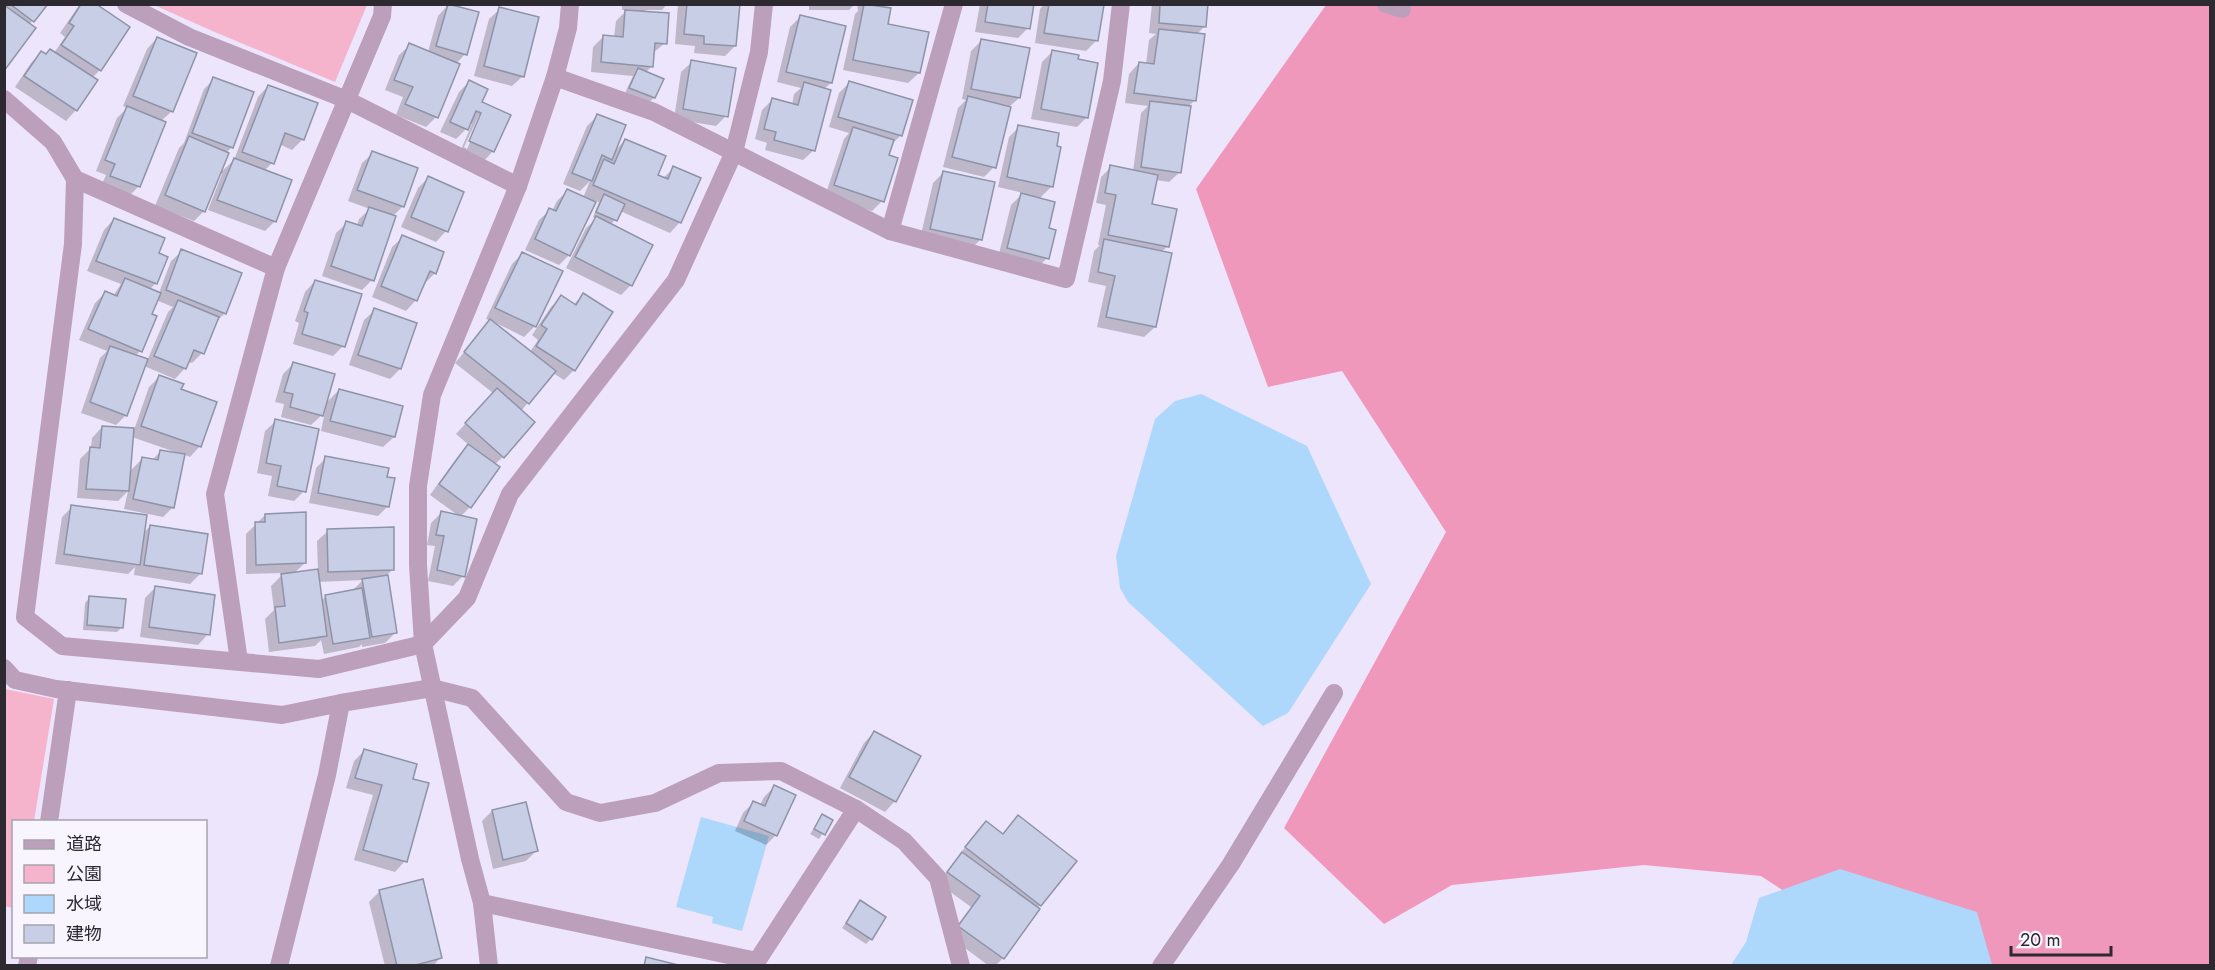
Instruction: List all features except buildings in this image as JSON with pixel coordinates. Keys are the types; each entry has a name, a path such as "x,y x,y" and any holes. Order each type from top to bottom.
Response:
{"street":[{"path":"126,4 189,37 347,100 518,186"},
{"path":"240,661 215,494 276,268 382,16 383,4"},
{"path":"489,966 482,903 423,644 418,565 418,486 432,395 518,186 555,77 568,28 570,4"},
{"path":"4,99 53,142 75,179 73,244 25,617 62,646 320,669 423,644 467,598 510,494 676,279 734,152 759,52 764,4"},
{"path":"890,231 954,4"},
{"path":"555,77 654,112 890,231 1066,279 1112,81 1121,4"},
{"path":"75,179 276,268"},
{"path":"4,668 15,680 68,690 282,715 432,688 472,698 566,802 600,813 655,803 719,773 781,771 855,809 904,841 938,878 961,966"},
{"path":"49,820 68,690"},
{"path":"1161,966 1231,864 1334,693"},
{"path":"279,966 327,775 341,703"},
{"path":"482,903 709,958 757,961 855,809"}],"green space":[{"path":"367,4 335,82 154,5"},
{"path":"5,689 54,699 34,820 12,820 12,908 4,906"}],"shaded area":[{"path":"1326,5 2210,5 2210,965 1895,965 1761,876 1644,865 1452,885 1384,924 1284,828 1446,532 1342,371 1268,387 1196,189"}],"water":[{"path":"1201,394 1307,446 1371,584 1288,713 1263,726 1128,602 1120,588 1116,556 1155,419 1175,401"},
{"path":"701,817 769,836 742,931 712,923 713,917 676,907"},
{"path":"1840,869 1977,912 1992,965 1731,965 1746,942 1759,898"}]}
